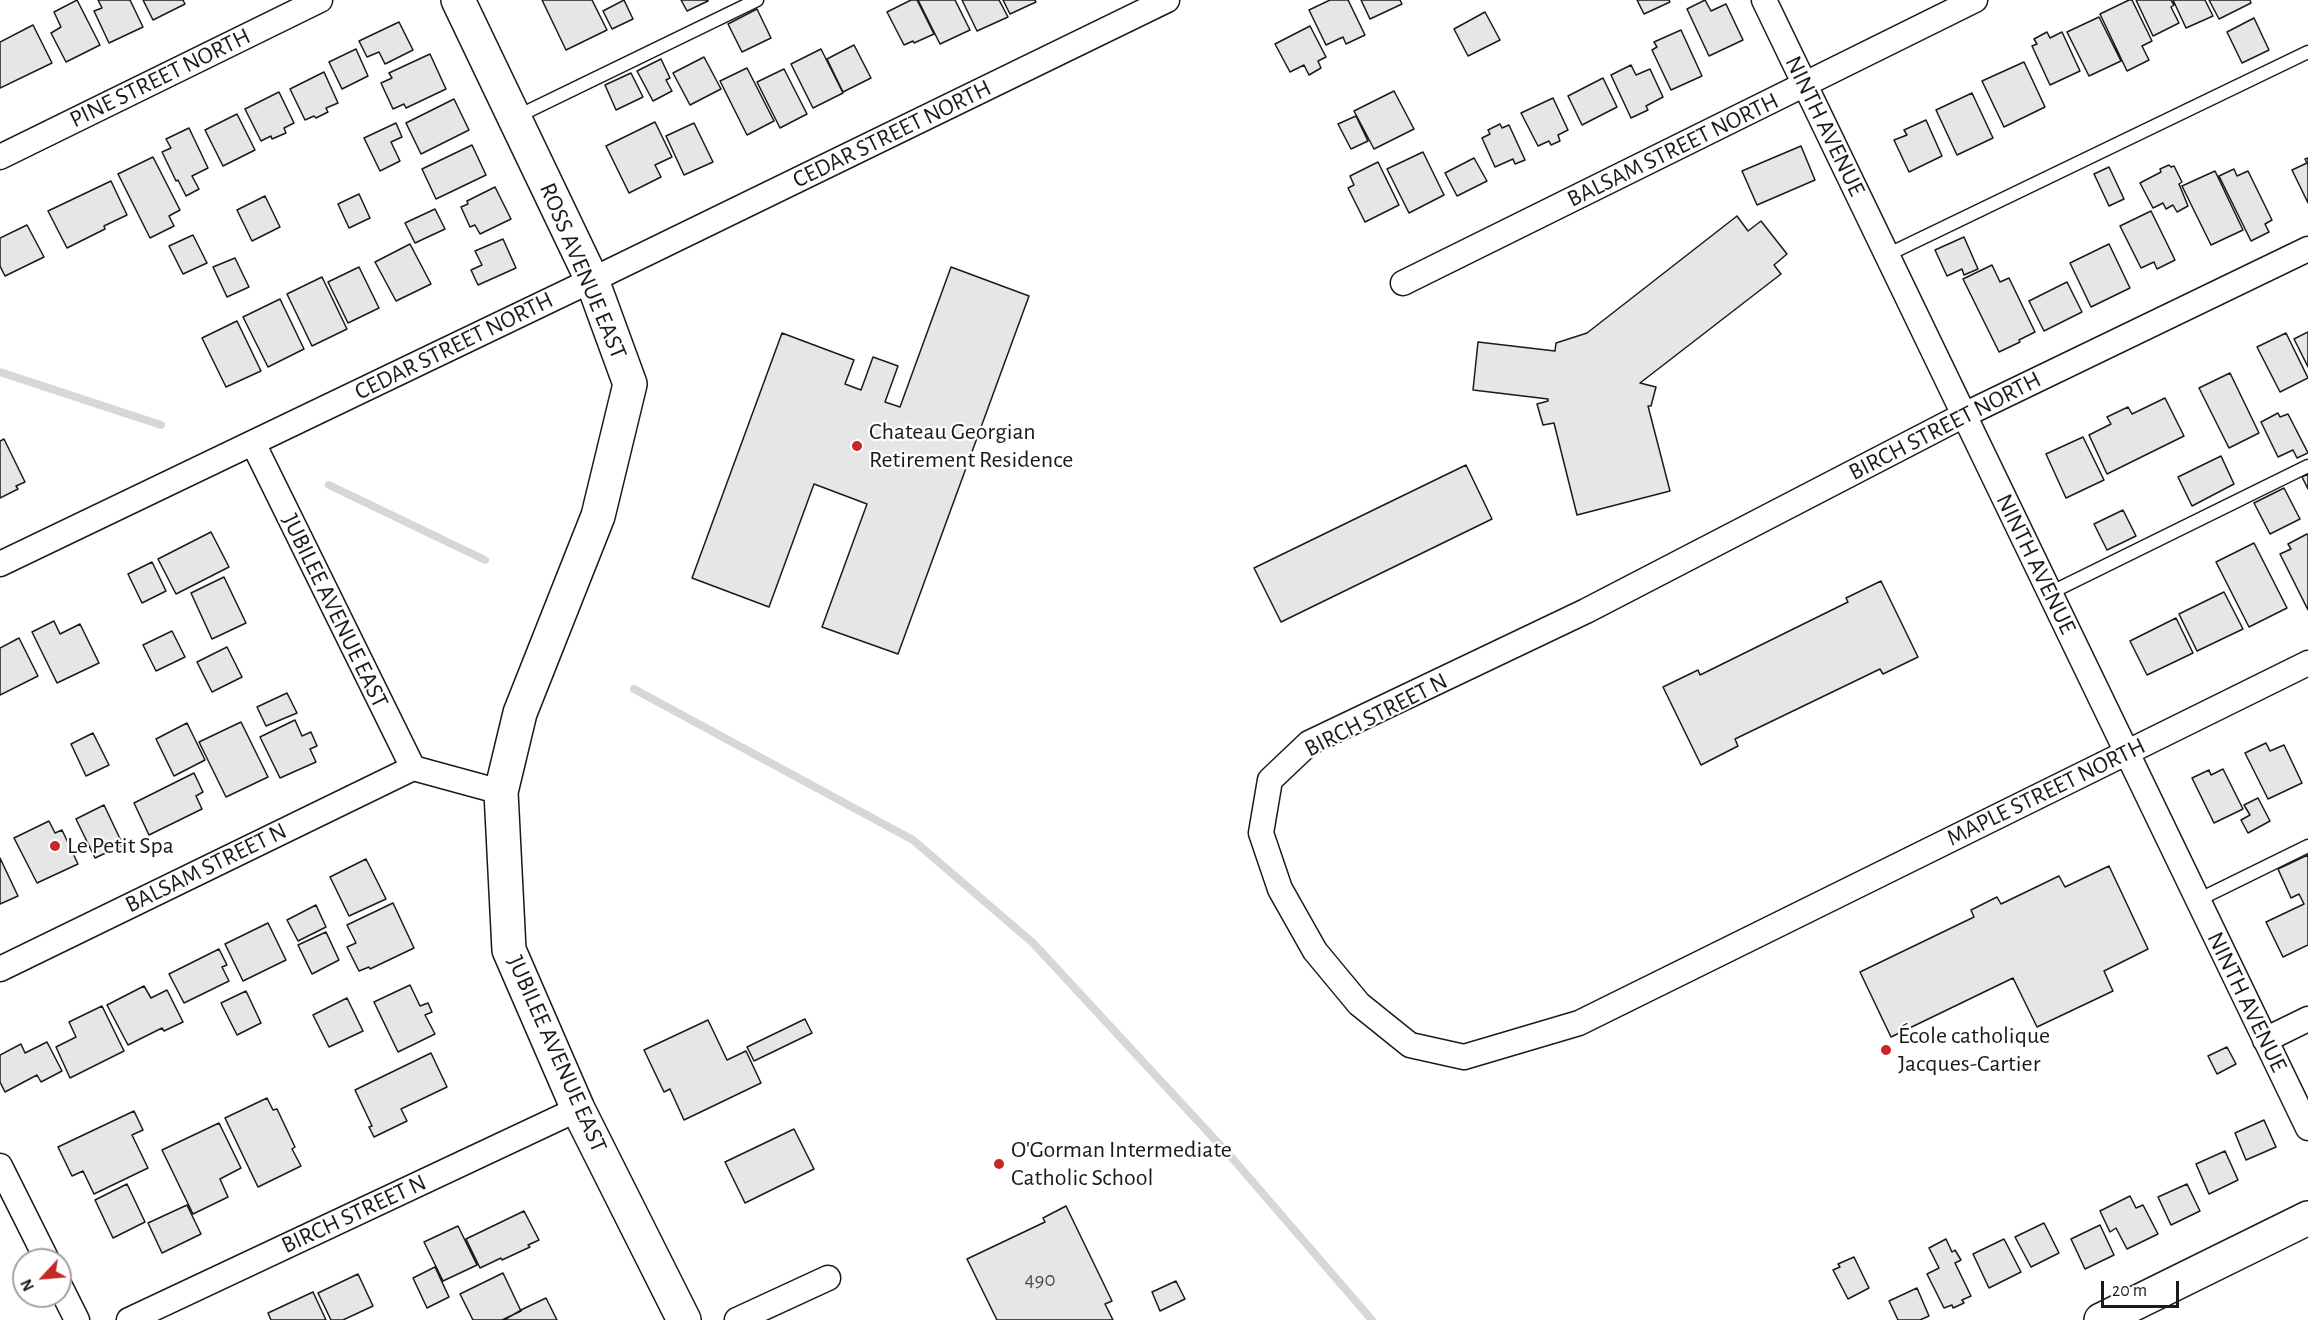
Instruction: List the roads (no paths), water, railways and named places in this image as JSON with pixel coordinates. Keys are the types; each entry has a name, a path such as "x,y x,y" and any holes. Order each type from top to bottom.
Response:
{"main road":[{"name":"ROSS AVENUE EAST","path":"458,0 592,280 630,384 598,516 520,713 501,792"},
{"name":"JUBILEE AVENUE EAST","path":"501,792 509,950 578,1109 684,1320"},
{"path":"2102,1320 2308,1218"}],"street":[{"name":"PINE STREET NORTH","path":"0,157 320,0"},
{"name":"CEDAR STREET NORTH","path":"0,564 592,280 1165,0"},
{"name":"NINTH AVENUE","path":"1764,0 2308,1128"},
{"name":"BALSAM STREET NORTH","path":"1403,283 1975,0"},
{"name":"BIRCH STREET NORTH","path":"1586,611 1964,415 2308,249"},
{"name":"JUBILEE AVENUE EAST","path":"253,443 413,768"},
{"name":"BIRCH STREET N","path":"1586,611 1309,743 1270,780 1261,833 1280,889 1315,951 1359,1004 1410,1045 1464,1057 1579,1023 1784,922"},
{"name":"MAPLE STREET NORTH","path":"1784,922 2308,663"},
{"path":"413,768 501,792"},
{"name":"BALSAM STREET N","path":"0,969 413,768"},
{"path":"2265,1040 2308,1019"},
{"name":"BIRCH STREET N","path":"129,1320 578,1109"},
{"path":"0,1166 41,1248"},
{"path":"737,1320 828,1278"}],"lane":[{"path":"515,118 758,0"},
{"path":"1887,255 2308,52"},
{"path":"2050,593 2308,466"},
{"path":"2198,900 2308,846"}],"waterway":[{"path":"0,372 161,425"},
{"path":"329,485 485,560"},
{"path":"634,689 913,840 1033,943 1233,1159 1372,1320"}],"place":[{"name":"Chateau Georgian Retirement Residence","path":"857,446"},
{"name":"Le Petit Spa","path":"55,846"},
{"name":"École catholique Jacques-Cartier","path":"1886,1050"},
{"name":"O'Gorman Intermediate Catholic School","path":"999,1164"}]}
